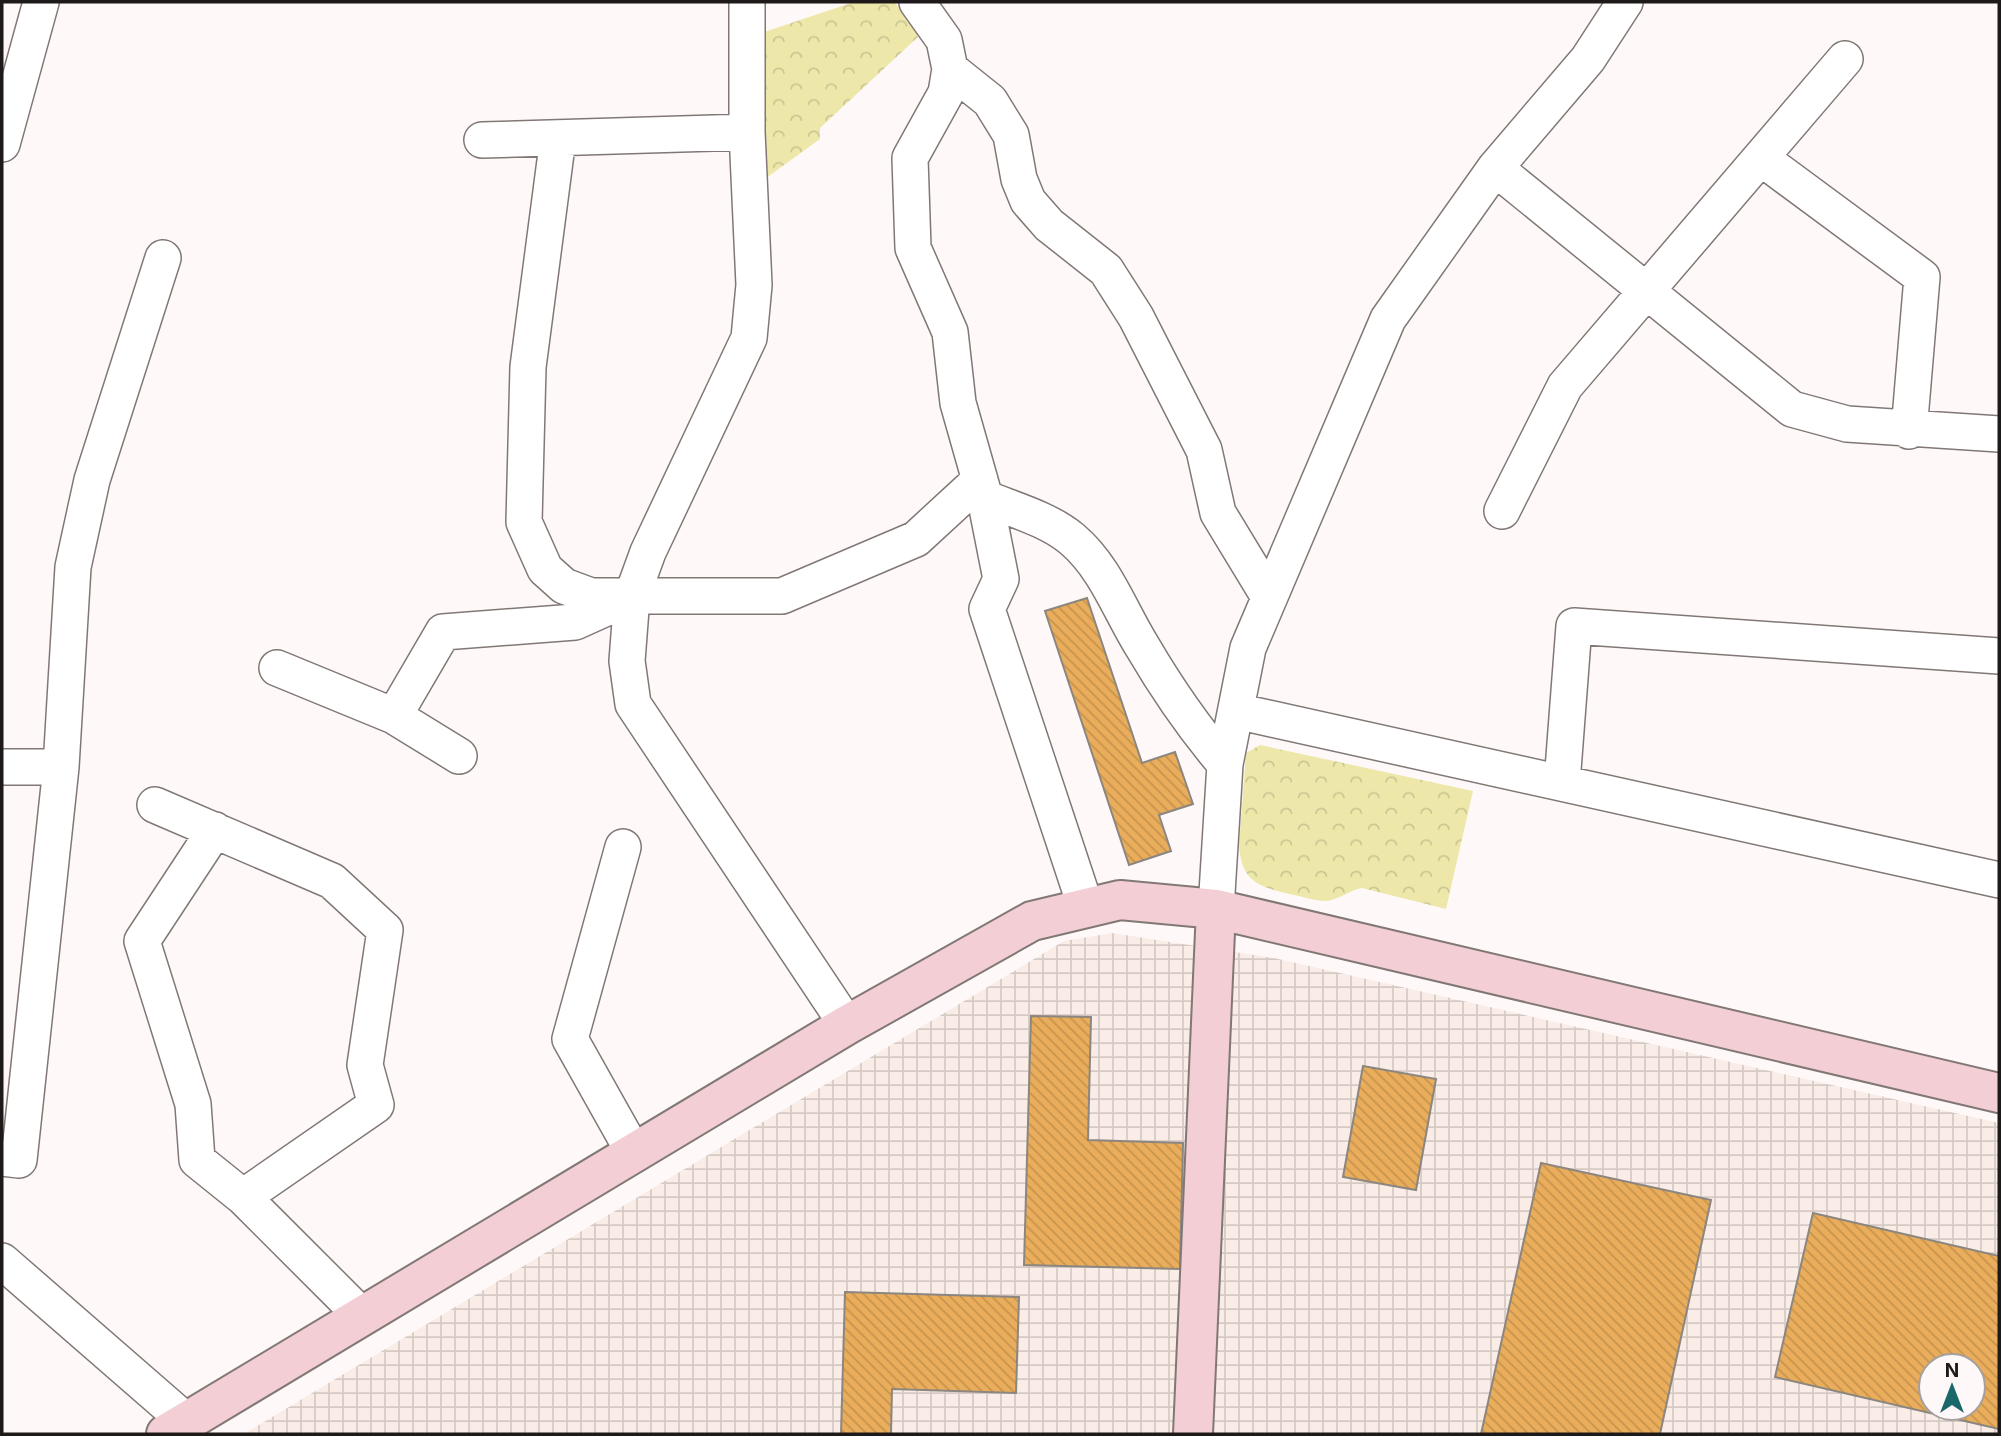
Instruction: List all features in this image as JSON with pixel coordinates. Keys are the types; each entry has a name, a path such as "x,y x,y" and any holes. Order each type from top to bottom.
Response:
{"street":[{"path":"2,144 41,2"},
{"path":"747,2 747,132 754,285 749,338 648,552 632,596 627,661 633,704 846,1025"},
{"path":"917,2 944,40 950,69 946,93 910,158 913,248 950,332 958,403 982,489 1000,579 987,609 1086,908"},
{"path":"1193,1434 1225,764 1248,648 1388,319 1495,168 1588,60 1625,2"},
{"path":"1502,512 1564,386 1845,60"},
{"path":"950,69 990,101 1011,135 1019,178 1028,201 1049,225 1106,270 1136,317 1204,450 1218,513 1269,597"},
{"path":"482,140 747,132"},
{"path":"558,138 528,367 524,522 545,569 564,586 592,596 782,596 916,539 982,489"},
{"path":"1761,158 1922,277 1909,430"},
{"path":"1495,168 1792,409 1847,424 1999,434"},
{"path":"2,1158 19,1160 61,767 73,567 92,480 163,258"},
{"path":"982,489 1071,538 1101,570 1141,645 1204,740 1225,764"},
{"path":"394,716 443,632 575,622 632,596"},
{"path":"1562,783 1574,626 1999,656"},
{"path":"277,668 394,716 459,756"},
{"path":"1236,711 1999,880"},
{"path":"2,767 61,767"},
{"path":"155,804 332,881 384,930 365,1065 376,1105 243,1197"},
{"path":"215,830 142,941 193,1104 197,1160 243,1197 362,1317"},
{"path":"623,847 570,1039 634,1153"},
{"path":"2,1261 176,1428 846,1025 1032,921 1120,900 1216,909 1999,1093"}],"shaded area":[{"path":"1112,933 1274,958 1999,1123 1999,1434 244,1434 1064,941"}],"green space":[{"path":"854,2 894,2 915,25 918,37 820,128 820,139 758,184 758,34"},
{"path":"1260,745 1473,791 1446,909 1362,888 1326,901 1272,889 1255,882 1244,869 1239,846 1246,753"}],"building":[{"path":"1087,598 1142,763 1175,752 1193,804 1159,815 1171,851 1129,865 1045,611"},
{"path":"1031,1016 1091,1017 1088,1140 1183,1143 1180,1269 1024,1265"},
{"path":"1363,1066 1436,1079 1416,1190 1343,1177"},
{"path":"1541,1163 1711,1200 1660,1434 1481,1434"},
{"path":"1813,1213 1999,1256 1999,1429 1969,1422 1987,1422 1987,1352 1917,1352 1917,1410 1775,1377"},
{"path":"845,1292 1019,1297 1016,1393 892,1389 891,1434 841,1434"}]}
